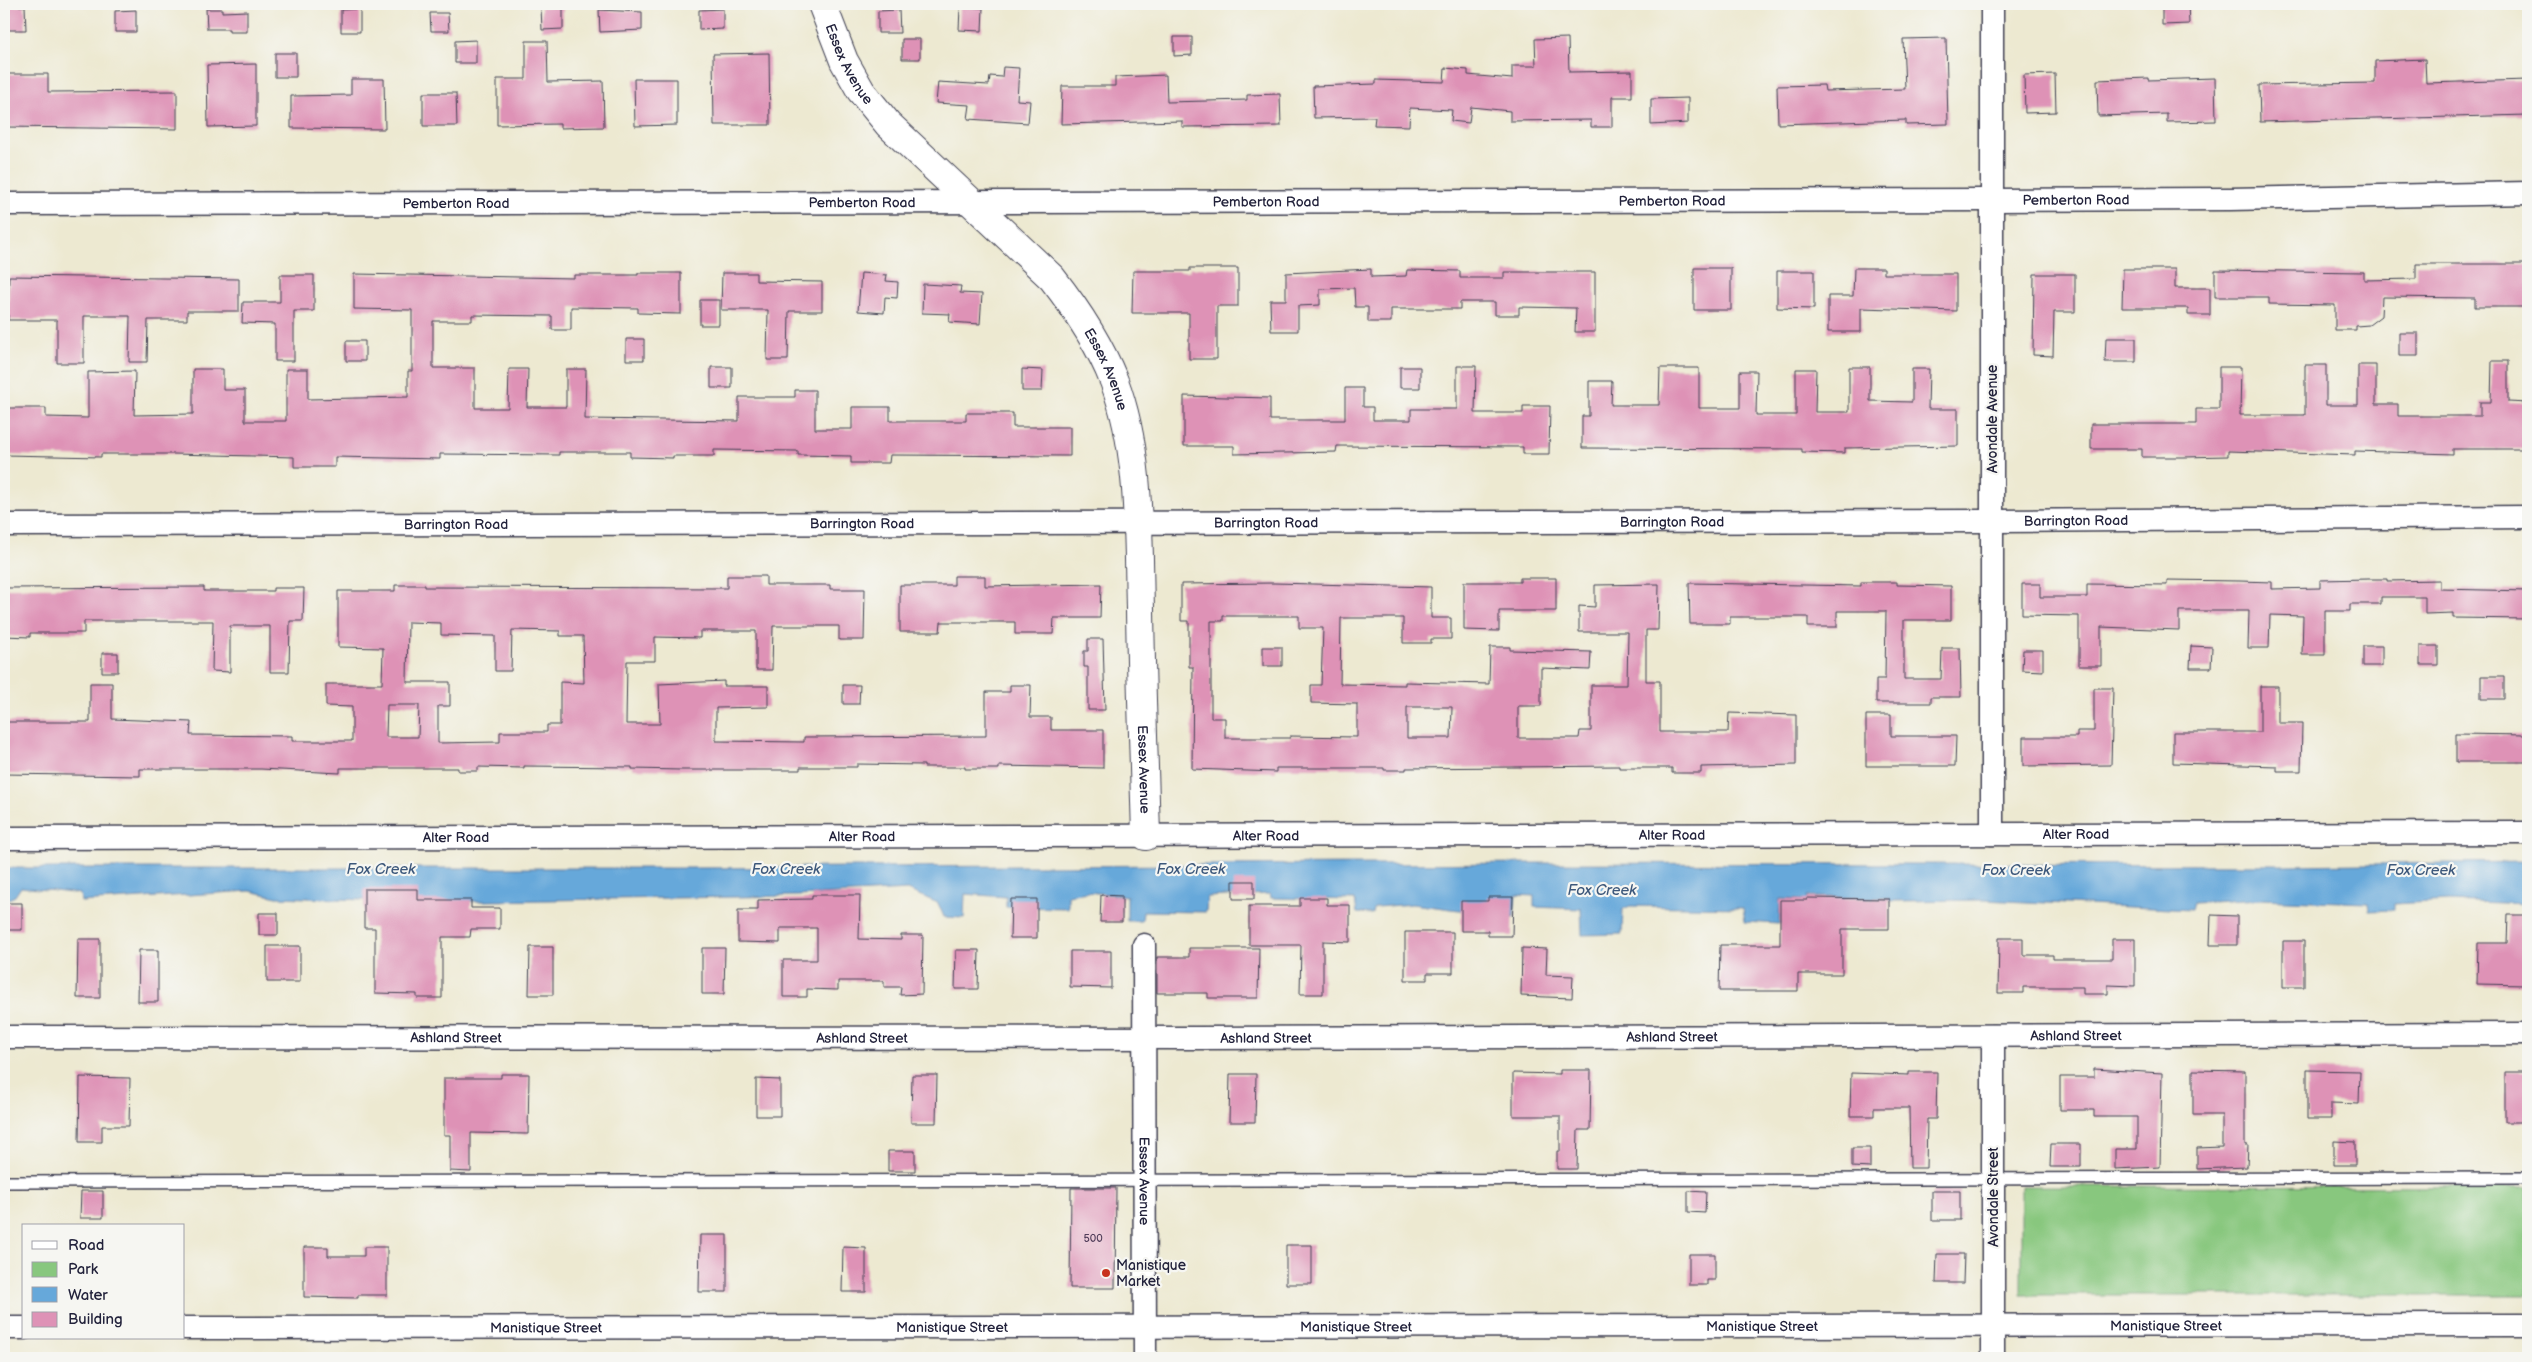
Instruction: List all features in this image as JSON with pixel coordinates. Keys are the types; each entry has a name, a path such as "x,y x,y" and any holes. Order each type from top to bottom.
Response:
{"street":[{"name":"Essex Avenue","path":"822,4 844,61 861,91 888,124 1052,278 1074,306 1098,344 1114,382 1127,425 1133,468 1137,523 1146,836"},
{"name":"Avondale Avenue","path":"1992,4 1992,834"},
{"name":"Pemberton Road","path":"4,204 2240,199 2528,193"},
{"name":"Barrington Road","path":"4,525 1992,521 2528,517"},
{"name":"Alter Road","path":"4,838 2528,833"},
{"name":"Essex Avenue","path":"1144,945 1145,1358"},
{"name":"Ashland Street","path":"4,1037 2528,1034"},
{"name":"Avondale Street","path":"1992,1358 1993,1036"},
{"name":"Manistique Street","path":"185,1328 2528,1325"},
{"path":"4,1328 22,1328"}],"lane":[{"path":"4,1182 2528,1178"}],"green space":[{"path":"2021,1186 2528,1187 2528,1295 2021,1295"}],"water":[{"name":"Fox Creek","path":"2528,862 2528,904 2449,901 2394,904 2394,910 2369,911 2368,903 2259,899 2194,903 2192,910 1984,900 1890,901 1889,898 1807,897 1806,929 1802,929 1803,900 1780,899 1779,924 1745,922 1743,908 1630,906 1623,909 1622,934 1582,935 1581,909 1534,907 1534,896 1516,895 1514,917 1412,904 1377,907 1373,909 1372,914 1357,913 1355,900 1271,898 1270,894 1207,897 1206,912 1143,911 1142,921 1127,921 1127,896 1087,892 1068,895 1068,908 1006,907 1006,897 965,894 964,918 944,917 938,903 907,890 798,896 424,902 277,897 250,891 81,902 80,894 21,887 15,896 4,901 4,868 685,868 1537,863 2281,865"}],"building":[{"path":"2162,4 2188,4 2189,24 2162,25"},
{"path":"4,6 25,6 26,30 4,30"},
{"path":"541,7 563,7 563,29 542,30"},
{"path":"960,7 983,8 982,31 959,30"},
{"path":"206,9 222,9 222,12 247,11 247,32 229,32 229,29 207,29"},
{"path":"360,9 360,32 341,32 341,10"},
{"path":"723,9 723,29 699,30 699,10"},
{"path":"136,10 136,32 115,32 115,11"},
{"path":"599,10 642,12 642,30 600,32"},
{"path":"899,10 900,33 878,33 878,11"},
{"path":"430,13 448,13 449,31 431,31"},
{"path":"1174,37 1192,37 1192,55 1174,56"},
{"path":"1568,38 1569,72 1632,71 1632,97 1612,97 1612,127 1591,127 1591,120 1510,121 1510,111 1471,107 1469,123 1451,121 1452,110 1410,108 1409,126 1374,125 1375,117 1314,118 1313,86 1376,84 1376,80 1444,82 1445,68 1468,70 1468,75 1512,79 1512,66 1536,66 1535,39"},
{"path":"1946,38 1948,124 1906,125 1906,120 1778,124 1777,86 1824,85 1825,91 1905,89 1903,39"},
{"path":"902,39 920,39 920,59 902,59"},
{"path":"476,40 476,63 455,63 455,41"},
{"path":"526,41 547,41 548,82 603,81 604,127 560,128 560,124 497,125 497,79 526,79"},
{"path":"275,53 296,53 296,77 275,77"},
{"path":"769,53 770,125 714,125 713,54"},
{"path":"2425,59 2426,83 2528,80 2528,115 2260,122 2259,85 2375,83 2375,61"},
{"path":"256,64 256,126 208,127 207,65"},
{"path":"1003,67 1019,68 1017,100 1030,101 1028,123 968,119 970,105 936,103 938,82 989,85 990,76 1002,77"},
{"path":"4,74 48,74 48,92 177,91 177,129 4,127"},
{"path":"2055,74 2056,112 2025,113 2024,75"},
{"path":"1166,75 1167,102 1247,100 1247,95 1280,94 1281,126 1182,127 1182,121 1061,124 1062,86 1115,86 1115,77"},
{"path":"2148,78 2148,80 2215,78 2216,121 2167,122 2167,114 2098,116 2097,80"},
{"path":"351,79 384,79 385,129 291,128 291,96 351,95"},
{"path":"634,79 677,79 677,125 635,126"},
{"path":"423,93 456,93 457,126 423,126"},
{"path":"1688,98 1688,123 1651,125 1651,99"},
{"path":"2416,264 2528,264 2528,307 2475,307 2475,298 2382,297 2381,316 2369,325 2356,326 2356,330 2335,330 2335,305 2269,304 2269,297 2215,297 2215,270 2364,272 2364,280 2416,279"},
{"path":"1190,268 1238,268 1238,306 1217,306 1217,359 1189,359 1189,313 1132,313 1133,271 1190,271"},
{"path":"1694,268 1731,268 1731,310 1694,310"},
{"path":"1854,268 1884,268 1884,274 1956,274 1956,311 1861,308 1861,332 1828,332 1828,296 1853,296"},
{"path":"1371,269 1371,277 1406,276 1407,270 1460,271 1460,278 1504,278 1504,272 1595,272 1595,332 1575,332 1576,308 1519,307 1519,315 1495,315 1495,302 1460,302 1460,309 1391,309 1391,322 1368,322 1368,307 1355,307 1354,288 1320,289 1320,305 1298,306 1298,331 1271,331 1270,300 1286,300 1286,273"},
{"path":"2123,269 2175,269 2175,288 2210,288 2210,315 2188,315 2188,308 2122,308"},
{"path":"1777,271 1814,271 1814,309 1777,308"},
{"path":"638,273 681,273 681,314 638,313 638,308 571,307 571,330 552,330 552,316 472,315 472,321 433,321 433,368 475,368 475,408 508,408 509,369 528,369 527,407 566,407 566,369 586,369 585,419 739,421 739,397 795,397 795,390 815,390 815,429 852,429 852,407 890,407 890,421 966,421 966,413 1013,413 1013,427 1070,427 1070,456 890,455 889,463 851,463 851,456 798,455 798,451 714,450 714,456 673,456 673,458 630,457 630,452 559,452 559,455 440,454 440,459 335,457 335,467 294,467 294,457 174,454 101,454 101,457 6,455 6,408 46,408 46,417 88,418 88,372 135,371 134,415 193,414 193,369 223,369 223,390 245,390 245,421 286,421 286,369 308,369 308,399 408,397 408,371 412,371 412,310 354,309 354,274 574,278 574,275 638,275"},
{"path":"722,273 756,273 756,281 822,282 822,311 789,311 788,360 767,360 768,310 721,310"},
{"path":"861,273 887,275 886,281 898,282 897,298 885,297 884,313 858,311"},
{"path":"2034,274 2075,274 2075,312 2054,312 2053,356 2033,355"},
{"path":"280,275 314,275 314,311 294,311 294,361 275,361 275,324 242,323 243,302 280,302"},
{"path":"9,276 239,279 239,311 187,311 187,320 148,320 147,362 129,362 130,316 84,316 84,363 57,363 57,320 8,320"},
{"path":"923,284 961,286 960,293 982,294 980,324 949,322 950,314 922,313"},
{"path":"700,300 719,300 719,325 700,325"},
{"path":"2399,333 2418,333 2418,356 2399,356"},
{"path":"2106,338 2136,338 2136,362 2105,362"},
{"path":"626,339 644,339 644,360 626,360"},
{"path":"346,341 365,341 365,361 346,361"},
{"path":"2492,361 2508,361 2508,402 2528,403 2528,449 2453,449 2453,454 2355,451 2355,455 2228,451 2228,456 2142,457 2142,449 2091,449 2091,424 2196,424 2196,409 2219,409 2219,367 2241,367 2240,415 2305,415 2305,365 2326,365 2326,405 2358,405 2358,365 2376,365 2376,404 2398,404 2398,416 2480,416 2480,402 2491,402"},
{"path":"1457,366 1476,366 1475,413 1523,413 1523,406 1550,406 1549,454 1523,454 1523,447 1337,446 1336,452 1234,454 1234,446 1184,446 1184,396 1270,398 1270,420 1345,420 1345,388 1363,388 1363,407 1373,407 1373,420 1411,420 1411,409 1457,409"},
{"path":"711,367 732,367 732,388 711,388"},
{"path":"1400,367 1420,367 1420,388 1400,388"},
{"path":"1849,367 1870,367 1870,401 1912,402 1912,369 1929,369 1928,409 1958,409 1958,446 1845,448 1845,453 1802,452 1802,449 1582,448 1582,416 1589,416 1589,381 1612,381 1611,405 1659,405 1660,368 1699,368 1699,408 1740,408 1740,371 1757,371 1756,415 1796,415 1796,369 1816,369 1815,412 1849,412"},
{"path":"1022,369 1043,370 1042,391 1022,391"},
{"path":"727,576 766,576 766,585 830,585 830,589 865,589 864,640 839,640 839,626 773,626 772,670 756,670 756,631 700,631 700,638 655,637 655,661 627,661 626,724 660,724 659,684 724,681 724,686 768,686 768,707 716,708 716,741 804,742 804,737 986,736 986,692 1010,692 1010,685 1031,685 1030,717 1051,717 1051,730 1103,730 1103,768 999,766 999,769 965,769 965,767 924,767 924,765 857,764 857,767 800,767 800,770 681,770 632,769 632,767 524,766 524,768 478,767 478,771 458,771 458,768 340,768 340,773 261,769 140,769 140,776 4,774 4,722 90,722 90,683 112,683 112,719 191,722 190,735 292,736 292,741 352,741 352,707 326,706 326,684 382,684 383,648 338,647 338,591 395,591 395,585 425,585 425,587 727,588","holes":["408,622 441,623 441,635 495,636 495,671 511,671 512,630 560,631 560,636 583,636 584,683 560,682 560,725 547,725 547,732 500,732 500,742 438,743 438,706 450,706 450,682 407,682","387,705 419,705 418,737 386,737"]},
{"path":"954,576 985,576 985,586 1101,584 1100,618 1054,618 1053,634 1015,634 1015,622 941,622 940,632 900,632 900,585 954,585"},
{"path":"1520,578 1556,578 1556,611 1499,611 1499,631 1464,630 1464,582 1520,582"},
{"path":"2387,579 2387,581 2440,580 2440,589 2528,591 2528,619 2453,618 2453,613 2425,614 2425,597 2381,597 2381,604 2350,604 2350,611 2325,611 2325,655 2302,655 2303,616 2270,615 2269,648 2248,648 2249,611 2179,611 2179,630 2101,627 2101,666 2079,666 2079,616 2022,615 2022,584 2040,584 2040,597 2087,597 2087,584 2167,585 2167,580 2240,581 2272,582 2272,589 2320,588 2320,580"},
{"path":"1861,582 1897,582 1897,585 1951,586 1951,620 1904,620 1904,679 1941,679 1942,648 1960,648 1961,697 1931,697 1931,703 1876,703 1876,679 1885,679 1886,611 1837,611 1837,627 1808,627 1808,617 1730,617 1730,624 1690,624 1689,583 1861,586"},
{"path":"1274,583 1431,587 1431,618 1451,618 1451,639 1431,639 1431,643 1403,643 1403,618 1341,618 1340,684 1405,685 1405,682 1489,684 1490,647 1510,647 1510,650 1591,652 1590,670 1541,668 1541,706 1518,706 1518,738 1579,738 1580,731 1591,731 1591,685 1627,685 1628,632 1579,632 1579,606 1595,607 1595,585 1659,584 1658,630 1646,630 1646,681 1660,681 1660,732 1728,732 1729,713 1796,715 1796,765 1701,767 1701,773 1672,773 1672,768 1619,768 1619,766 1406,768 1406,770 1384,770 1384,768 1276,768 1276,772 1192,769 1193,667 1189,667 1189,621 1181,621 1181,584","holes":["1223,616 1299,616 1299,628 1323,628 1321,685 1311,685 1311,703 1357,704 1357,737 1290,736 1290,738 1225,738 1225,718 1211,718 1211,621 1223,621","1407,707 1452,707 1451,738 1407,738"]},
{"path":"204,587 204,591 273,591 273,588 304,588 303,621 290,621 289,672 270,672 270,626 230,626 230,672 212,671 213,621 84,621 84,633 30,633 30,637 4,636 4,588"},
{"path":"1088,639 1103,639 1105,710 1088,710 1088,667 1084,667 1084,651 1088,651"},
{"path":"2191,646 2212,647 2211,668 2190,668"},
{"path":"2363,646 2382,646 2382,666 2363,666"},
{"path":"2420,646 2438,646 2438,665 2420,665"},
{"path":"1263,647 1282,647 1282,666 1263,666"},
{"path":"2023,650 2043,650 2043,671 2022,670"},
{"path":"102,653 118,653 118,672 102,672"},
{"path":"2481,676 2504,676 2504,699 2481,699"},
{"path":"843,685 860,685 859,704 843,704"},
{"path":"2260,686 2278,686 2278,723 2302,723 2301,771 2277,771 2277,766 2173,763 2173,732 2260,732"},
{"path":"2094,688 2113,688 2111,765 2023,766 2023,737 2077,737 2077,731 2094,731"},
{"path":"1866,715 1891,715 1891,736 1956,736 1955,766 1866,766"},
{"path":"2456,734 2528,735 2528,762 2456,762"},
{"path":"1233,881 1254,881 1254,899 1233,899"},
{"path":"364,889 418,889 418,900 471,900 471,908 500,908 500,929 471,929 470,937 442,937 442,998 417,998 417,994 375,993 375,928 364,928"},
{"path":"812,895 860,895 859,939 901,940 901,935 923,935 922,994 900,995 901,987 884,987 884,981 838,981 838,990 807,989 807,997 783,997 783,960 817,960 817,928 780,928 780,943 738,942 738,910 758,910 758,900 812,899"},
{"path":"1101,895 1122,896 1122,922 1100,922"},
{"path":"1488,897 1513,897 1512,936 1488,936 1488,931 1461,931 1461,901 1488,901"},
{"path":"1300,898 1327,898 1327,905 1350,905 1350,942 1323,941 1323,994 1300,994 1301,945 1249,945 1249,906 1300,906"},
{"path":"1807,898 1889,899 1889,929 1842,929 1842,974 1798,974 1798,991 1719,991 1720,945 1780,945 1780,900 1807,900"},
{"path":"1011,899 1037,899 1037,938 1010,938"},
{"path":"5,903 22,903 22,930 5,930"},
{"path":"259,913 278,913 278,935 259,935"},
{"path":"2211,915 2237,916 2237,945 2210,945"},
{"path":"2508,915 2527,915 2526,985 2477,984 2478,943 2507,943"},
{"path":"1405,932 1453,932 1453,973 1427,973 1427,980 1405,980"},
{"path":"1999,938 2023,938 2023,955 2053,955 2053,959 2112,959 2112,939 2135,939 2135,986 2108,985 2108,994 2083,994 2083,987 2023,987 2023,993 1998,993"},
{"path":"78,939 100,939 100,998 77,998"},
{"path":"2283,941 2304,941 2304,987 2283,987"},
{"path":"267,946 300,946 300,982 267,982"},
{"path":"530,947 553,947 553,995 529,995"},
{"path":"702,948 725,948 724,994 702,994"},
{"path":"1189,948 1259,948 1258,998 1208,998 1208,993 1157,993 1157,957 1189,957"},
{"path":"1522,948 1547,949 1546,975 1573,976 1572,998 1521,996"},
{"path":"139,950 158,950 158,1002 138,1002"},
{"path":"956,950 979,950 978,989 955,989"},
{"path":"1070,951 1111,951 1111,988 1070,987"},
{"path":"2094,1069 2162,1073 2160,1167 2115,1169 2115,1149 2137,1149 2137,1117 2094,1117 2094,1110 2060,1110 2060,1077 2094,1077"},
{"path":"1560,1070 1591,1070 1590,1130 1578,1130 1577,1169 1557,1169 1557,1151 1560,1151 1560,1116 1513,1116 1513,1073 1560,1074"},
{"path":"2193,1070 2245,1071 2245,1145 2248,1145 2247,1167 2197,1169 2197,1148 2222,1147 2222,1115 2193,1115"},
{"path":"2307,1070 2360,1071 2359,1104 2331,1103 2331,1119 2307,1119"},
{"path":"1909,1072 1937,1072 1936,1119 1927,1119 1926,1168 1910,1168 1909,1108 1874,1108 1874,1116 1850,1116 1851,1073 1909,1075"},
{"path":"2505,1072 2528,1072 2528,1122 2505,1122"},
{"path":"501,1074 529,1074 528,1134 471,1133 471,1172 450,1171 450,1135 444,1135 444,1078 501,1078"},
{"path":"1230,1074 1256,1074 1255,1122 1229,1122"},
{"path":"912,1075 937,1075 936,1123 911,1123"},
{"path":"80,1077 130,1078 129,1126 102,1126 102,1142 79,1142"},
{"path":"756,1079 780,1080 780,1116 756,1116"},
{"path":"2334,1141 2355,1142 2355,1165 2334,1165"},
{"path":"2051,1144 2081,1144 2081,1167 2050,1167"},
{"path":"1852,1148 1870,1148 1870,1168 1852,1167"},
{"path":"888,1151 915,1151 915,1171 888,1171"},
{"path":"1071,1188 1116,1188 1115,1288 1070,1288"},
{"path":"81,1191 103,1191 103,1218 80,1218"},
{"path":"1688,1191 1706,1192 1705,1213 1688,1212"},
{"path":"1932,1191 1960,1191 1960,1220 1932,1220"},
{"path":"700,1235 727,1235 727,1292 699,1292"},
{"path":"1286,1245 1312,1245 1312,1284 1286,1284"},
{"path":"304,1247 328,1247 328,1256 364,1256 364,1247 387,1247 387,1295 358,1295 358,1298 304,1297"},
{"path":"843,1247 866,1248 866,1292 842,1292"},
{"path":"1689,1254 1715,1254 1715,1280 1707,1280 1707,1285 1689,1285"},
{"path":"1937,1254 1964,1254 1963,1283 1936,1283"}],"place":[{"name":"Manistique Market","path":"1106,1273"}]}
